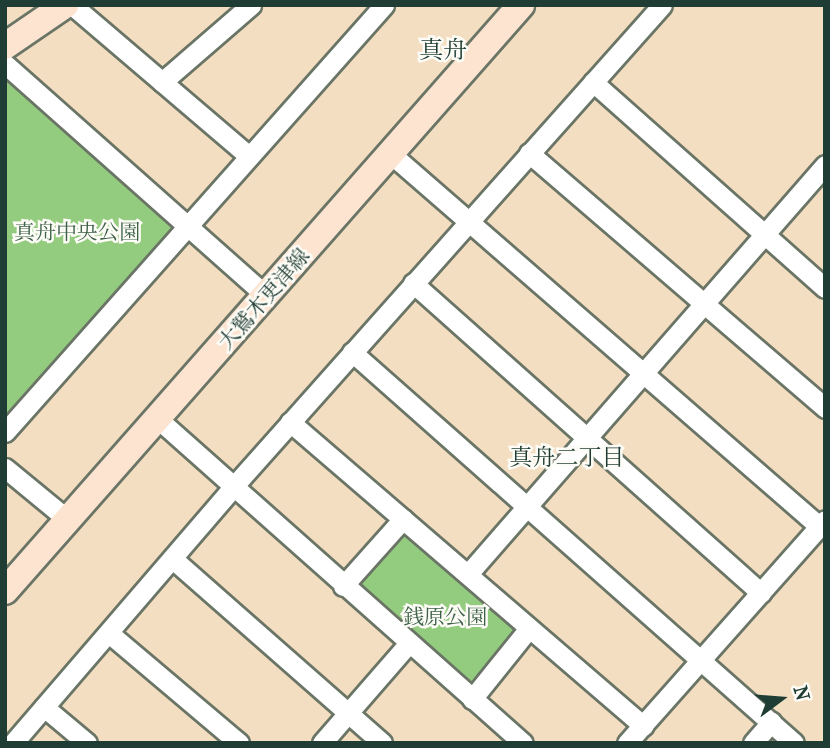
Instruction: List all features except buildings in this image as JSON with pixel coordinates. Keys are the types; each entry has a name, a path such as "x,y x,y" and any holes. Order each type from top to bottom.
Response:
{"main road":[{"path":"5,46 65,5"},
{"name":"大鷲木更津線","path":"5,591 391,154 512,9"}],"street":[{"path":"72,5 249,156"},
{"path":"162,82 251,5"},
{"path":"5,432 384,5"},
{"path":"13,743 174,560 290,422 662,5"},
{"path":"5,64 266,296"},
{"path":"593,82 825,288"},
{"path":"529,153 706,301 825,408"},
{"path":"391,154 470,218 644,373 822,523 627,743"},
{"path":"468,574 825,166"},
{"path":"413,283 761,593"},
{"path":"352,352 794,743"},
{"path":"158,419 408,644 523,743"},
{"path":"290,422 643,726"},
{"path":"5,468 68,520"},
{"path":"343,586 403,519"},
{"path":"174,560 382,743"},
{"path":"472,699 529,628"},
{"path":"110,634 240,743"},
{"path":"322,743 408,644"},
{"path":"44,707 87,743"},
{"path":"753,743 771,722"}],"green space":[{"name":"真舟中央公園","path":"5,74 177,226 5,418"},
{"name":"銭原公園","path":"403,527 522,631 470,691 351,587"}],"district":[{"name":"真舟","path":"443,51"},
{"name":"真舟二丁目","path":"567,458"}]}
